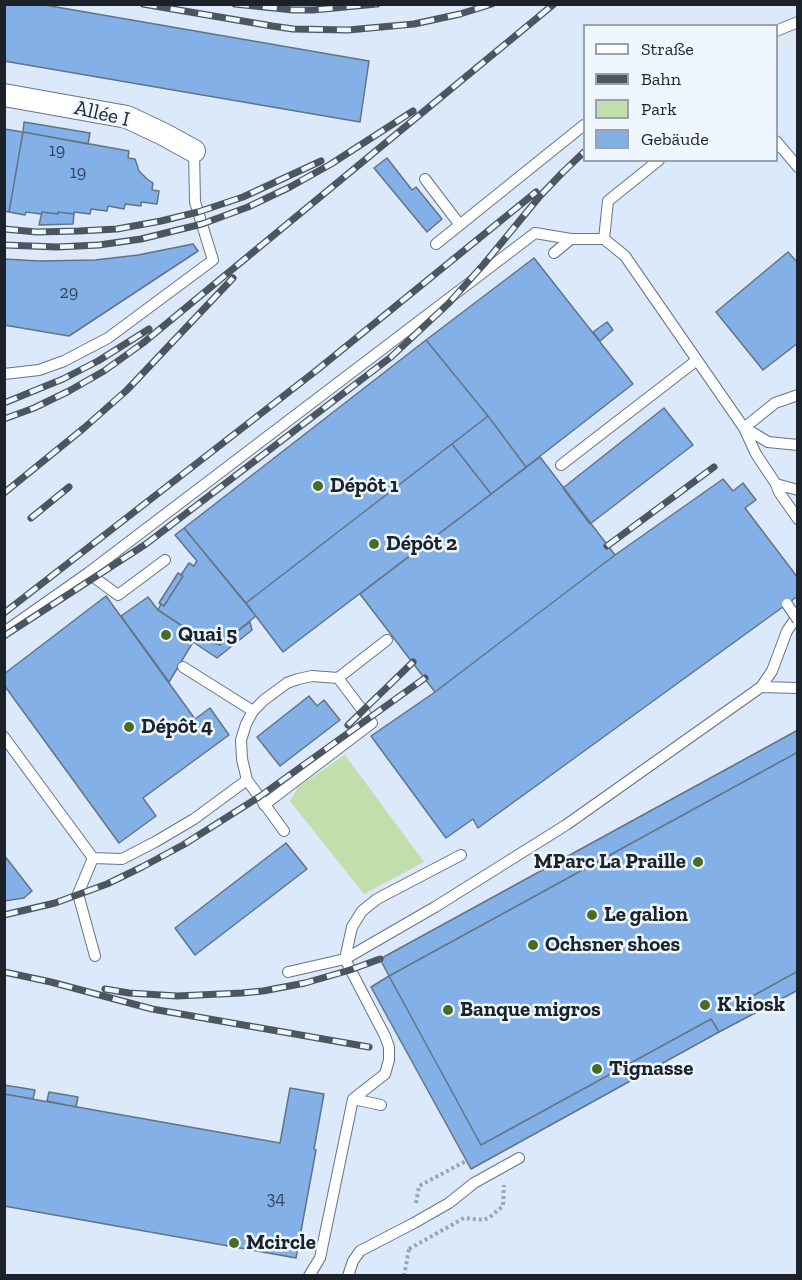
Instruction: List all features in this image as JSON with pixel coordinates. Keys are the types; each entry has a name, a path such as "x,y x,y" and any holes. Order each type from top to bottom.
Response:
{"street":[{"name":"Allée I","path":"4,95 127,117 194,151"}],"lane":[{"path":"778,31 798,22"},
{"path":"436,244 583,127"},
{"path":"778,142 798,167"},
{"path":"4,374 39,370 64,362 108,338 213,260 195,202 194,151"},
{"path":"604,239 608,201 657,162"},
{"path":"425,179 460,225"},
{"path":"4,632 88,573 535,233 571,239 604,239 625,256 744,428 756,454 798,519"},
{"path":"554,253 571,239"},
{"path":"561,465 697,360"},
{"path":"744,428 775,403 798,395"},
{"path":"744,428 768,442 798,445"},
{"path":"776,484 798,490"},
{"path":"88,573 117,595 165,560"},
{"path":"787,604 798,620"},
{"path":"288,972 345,959 435,907 566,825 761,687 772,671 787,631 798,615"},
{"path":"284,831 247,780 242,759 241,740 246,723 253,711 274,691 287,683 312,676 338,678 387,640"},
{"path":"183,667 253,711"},
{"path":"264,805 372,723 338,678"},
{"path":"761,687 798,688"},
{"path":"4,737 93,858"},
{"path":"93,858 122,859 194,819 247,780"},
{"path":"309,1275 320,1258 353,1099 386,1074 389,1060 389,1047 385,1036 345,959 352,927 362,911 377,899 460,855"},
{"path":"93,858 78,894 95,956"},
{"path":"353,1099 381,1105"},
{"path":"348,1275 360,1251 414,1223 448,1203 474,1183 519,1158"}],"path":[{"path":"409,1250 464,1218 484,1220 503,1206 504,1178 500,1168"}],"green space":[{"path":"345,755 424,862 364,894 290,801 298,787"}],"building":[{"path":"4,4 39,4 369,61 360,122 4,61"},
{"path":"24,122 90,133 88,144 23,132"},
{"path":"4,129 23,132 9,212 4,211"},
{"path":"23,132 129,151 128,158 135,159 139,171 153,183 152,190 159,191 157,204 141,202 141,206 125,204 124,209 108,206 107,211 91,209 90,214 26,212 25,215 9,212"},
{"path":"387,158 412,190 416,187 442,219 427,232 374,168"},
{"path":"42,212 74,214 73,224 39,225"},
{"path":"193,244 198,251 69,336 4,325 4,259 95,260 138,255"},
{"path":"788,252 798,263 798,343 763,370 716,312"},
{"path":"534,258 633,384 526,467 426,340"},
{"path":"607,322 613,330 600,341 593,332"},
{"name":"Dépôt 1","path":"426,340 488,416 246,603 184,528"},
{"path":"664,408 693,445 590,524 563,488"},
{"path":"488,416 526,467 491,494 452,444"},
{"name":"Dépôt 2","path":"452,444 491,494 283,652 246,603"},
{"path":"540,457 615,555 435,692 360,594"},
{"path":"723,479 733,491 743,483 756,500 745,508 798,578 798,596 478,828 473,819 446,838 371,736 435,692 615,555"},
{"path":"184,528 256,616 220,645 205,641 158,610 161,604 164,606 189,563 194,566 197,561 175,535"},
{"path":"178,573 183,576 164,606 159,603"},
{"name":"Dépôt 4","path":"106,596 195,719 210,708 229,735 143,798 156,816 119,843 4,685 4,674"},
{"name":"Quai 5","path":"148,597 158,610 205,641 220,645 250,622 252,630 217,658 193,642 169,682 121,616"},
{"path":"309,696 317,706 324,700 340,720 280,766 257,737"},
{"path":"798,730 798,752 389,976 380,959"},
{"name":"MParc La Praille","path":"798,752 798,971 751,997 759,1011 719,1032 711,1019 481,1145 389,976"},
{"path":"286,843 307,869 195,955 175,928"},
{"path":"4,855 32,891 24,898 4,901"},
{"path":"798,971 798,990 759,1011 751,997"},
{"path":"389,976 481,1145 711,1019 719,1032 471,1169 371,987"},
{"path":"4,1085 35,1090 33,1099 4,1094"},
{"path":"290,1088 324,1094 296,1258 4,1206 4,1094 280,1143"},
{"path":"49,1092 78,1097 76,1107 47,1101"}],"railway":[{"path":"143,4 293,29 348,30 414,24 492,4"},
{"path":"235,4 293,10 377,4"},
{"path":"4,419 69,391 104,371 143,343 554,4"},
{"path":"4,245 57,247 99,245 141,239 202,224 248,207 290,187 331,164 413,111"},
{"path":"4,636 146,544 391,357 449,303 540,196 583,153"},
{"path":"4,229 37,232 79,231 117,229 161,221 243,197 321,161"},
{"path":"4,613 317,370 536,192"},
{"path":"4,493 127,390 233,278"},
{"path":"4,403 63,379 98,361 149,329"},
{"path":"607,546 714,467"},
{"path":"31,518 69,487"},
{"path":"348,725 413,662"},
{"path":"4,915 55,903 107,884 183,845 259,797 425,678"},
{"path":"105,989 177,996 263,991 305,983 380,959"},
{"path":"4,972 152,1009 369,1047"}],"place":[{"name":"Dépôt 1","path":"318,486"},
{"name":"Dépôt 2","path":"374,544"},
{"name":"Quai 5","path":"166,635"},
{"name":"Dépôt 4","path":"129,727"},
{"name":"MParc La Praille","path":"698,862"},
{"name":"Le galion","path":"592,915"},
{"name":"Ochsner shoes","path":"533,945"},
{"name":"K kiosk","path":"705,1005"},
{"name":"Banque migros","path":"448,1010"},
{"name":"Tignasse","path":"597,1069"},
{"name":"Mcircle","path":"234,1243"}]}
